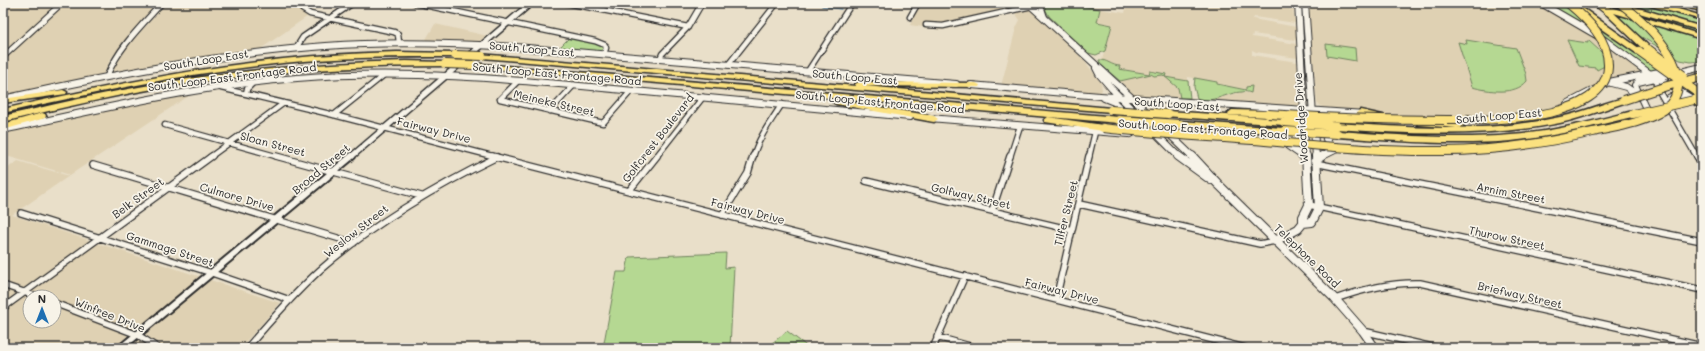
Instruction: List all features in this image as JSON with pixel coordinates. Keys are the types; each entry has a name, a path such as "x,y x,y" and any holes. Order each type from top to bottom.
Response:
{"highway":[{"path":"1569,3 1700,100"},
{"path":"1168,114 1268,114 1381,120 1469,120 1537,115 1570,107 1598,90 1607,76 1609,62 1605,43 1598,32 1569,3"},
{"path":"1589,3 1702,37"},
{"path":"1598,3 1648,49 1702,89"},
{"path":"1614,3 1702,29"},
{"path":"981,109 1103,128 1184,136 1375,149 1432,151 1495,149 1526,146 1609,128 1645,118 1667,108 1679,95 1683,83 1682,76 1679,66 1667,46 1643,21 1620,3"},
{"path":"1650,3 1702,18"},
{"path":"1664,3 1702,11"},
{"path":"1668,3 1702,11"},
{"path":"1679,3 1702,11"},
{"path":"1698,3 1702,4"},
{"name":"South Loop East","path":"3,111 127,84 259,63 341,55 414,54 482,56 1457,140 1512,138 1555,131 1700,100"},
{"name":"South Loop East","path":"3,119 140,89 262,72 320,66 445,64 473,65 775,92 1119,120 1180,124 1284,126"},
{"path":"3,100 173,76"},
{"name":"South Loop East","path":"1337,130 1448,131 1513,128 1562,120 1702,76"},
{"path":"806,84 976,85"},
{"path":"3,128 140,89"},
{"path":"775,92 934,118"},
{"path":"1360,114 1434,124 1513,128"},
{"path":"1388,152 1495,145 1538,140 1550,138 1555,131"}],"main road":[{"path":"1541,3 1603,39 1653,76 1700,100"},
{"name":"Telephone Road","path":"1030,5 1132,98 1171,138 1202,166 1218,184 1335,299 1363,331 1375,348"},
{"path":"1298,6 1305,6"},
{"name":"Woodridge Drive","path":"1298,6 1304,109 1304,147 1309,205 1303,217 1303,223"},
{"name":"Woodridge Drive","path":"1305,6 1313,110 1318,208"},
{"name":"South Loop East Frontage Road","path":"3,100 107,76 218,57 296,48 399,43 483,44 1099,96 1331,111 1434,121 1478,121 1505,119 1557,108 1570,103 1609,82 1653,76 1690,67 1702,62"},
{"name":"Telephone Road","path":"1094,64 1104,80 1158,137 1185,162 1218,184"},
{"name":"South Loop East Frontage Road","path":"1690,67 1702,67"},
{"path":"1690,67 1702,76"},
{"name":"South Loop East Frontage Road","path":"3,128 136,101 252,84 334,76 445,76 574,85 1020,126 1171,138 1335,150 1435,154 1475,153 1520,149 1563,142 1646,122 1649,116 1639,97 1635,85 1638,82 1653,76"},
{"path":"1099,96 1103,94 1106,89 1104,80"},
{"path":"1609,82 1626,87 1639,97"},
{"path":"1099,96 1114,102 1136,124 1136,130 1129,134"},
{"path":"1281,108 1290,117 1295,135 1293,140 1287,146 1299,152 1306,158"},
{"path":"1331,111 1323,119 1328,144 1335,150"},
{"path":"1315,162 1326,153 1335,150"},
{"path":"1275,241 1298,230 1303,223 1312,222 1318,208"}],"street":[{"path":"3,57 62,3"},
{"path":"107,76 113,62 123,48 162,3"},
{"path":"296,48 303,37 353,3"},
{"path":"415,3 599,42 605,45 606,48 604,54"},
{"name":"Broad Street","path":"122,348 385,128 531,3"},
{"path":"567,3 688,27"},
{"path":"660,59 662,54 688,27 702,3"},
{"path":"728,65 777,3"},
{"path":"808,71 852,3"},
{"path":"910,18 918,3"},
{"path":"1040,3 1046,18"},
{"path":"301,4 304,11 310,14 394,32 398,34 399,43"},
{"path":"926,25 943,26 1030,5"},
{"path":"334,115 384,75"},
{"path":"1653,76 1656,86 1702,165"},
{"name":"Meineke Street","path":"518,81 500,99 603,123 631,91"},
{"path":"246,94 246,89 252,84"},
{"path":"550,111 574,85"},
{"name":"Fairway Drive","path":"220,88 334,115 1056,299 1221,345 1245,348"},
{"path":"1666,102 1669,97 1676,95 1700,100"},
{"name":"Golfcrest Boulevard","path":"629,191 703,97"},
{"name":"Belk Street","path":"29,289 284,103"},
{"path":"722,215 748,174 756,146 765,129 782,104"},
{"name":"Sloan Street","path":"165,125 421,196"},
{"path":"992,211 1020,126"},
{"name":"Tilfer Street","path":"1056,299 1095,132"},
{"name":"Weslow Street","path":"247,348 290,300 320,271 354,243 421,196 497,157"},
{"name":"Arnim Street","path":"1315,162 1702,242"},
{"name":"Culmore Drive","path":"93,165 354,243"},
{"name":"Golfway Street","path":"866,181 1072,230"},
{"path":"1079,204 1260,244 1275,241"},
{"name":"Thurow Street","path":"1309,205 1702,290"},
{"name":"Gammage Street","path":"21,213 101,237 290,300"},
{"path":"933,348 965,276"},
{"name":"Briefway Street","path":"1335,299 1372,286 1397,282 1420,283 1702,346"},
{"path":"3,285 22,291"},
{"name":"Belk Street","path":"3,308 22,294"},
{"name":"Winfree Drive","path":"62,306 138,334 158,348"},
{"path":"1363,331 1437,348"},
{"path":"937,337 977,348"}],"shaded area":[{"path":"3,3 57,3 3,53"},
{"path":"65,3 158,4 111,58 104,73 100,76 3,97 3,61"},
{"path":"164,3 296,3 297,10 308,16 259,50 113,72 114,66 122,53 164,6"},
{"path":"921,3 1022,3 1084,60 1101,83 1102,90 1099,94 1001,86 1016,28 1020,20 1015,13 941,30 910,25"},
{"path":"1127,3 1172,3 1200,7 1205,3 1262,3 1293,10 1295,23 1254,17 1253,19 1296,27 1296,40 1253,34 1252,37 1296,44 1297,58 1256,52 1252,50 1252,55 1297,62 1301,105 1298,107 1209,100 1241,92 1251,93 1251,87 1247,87 1246,90 1217,84 1217,82 1188,77 1188,81 1166,77 1178,88 1180,98 1134,95 1120,81 1149,74 1119,69 1119,66 1109,64 1102,60 1112,25 1097,22 1100,9 1125,13"},
{"path":"1308,3 1536,3 1598,39 1641,71 1640,73 1604,79 1576,98 1560,105 1517,115 1423,119 1329,109 1320,106 1317,103"},
{"path":"435,24 488,36 478,42 425,41"},
{"path":"190,95 70,175 3,155 3,134 97,112"},
{"path":"18,161 69,176 12,215 280,303 240,348 3,348 3,171"}],"green space":[{"path":"1042,3 1063,3 1100,9 1097,22 1112,25 1105,51 1096,55 1088,53 1049,16"},
{"path":"1544,3 1576,3 1592,29"},
{"path":"1596,3 1611,3 1702,29 1702,35"},
{"path":"1617,3 1642,3 1702,20 1702,27"},
{"path":"1610,12 1702,39 1702,61 1691,62 1680,60 1608,17"},
{"path":"1589,13 1660,69 1650,71 1601,35"},
{"path":"570,37 601,45 603,49 601,51 558,49"},
{"path":"1466,40 1516,48 1526,74 1527,81 1522,86 1509,91 1493,91 1472,87 1458,42 1467,44"},
{"path":"1567,40 1588,43 1587,41 1589,41 1612,62 1597,70 1596,68 1579,66"},
{"path":"1326,44 1355,48 1356,61 1327,56"},
{"path":"1099,60 1120,66 1119,69 1149,74 1150,71 1166,74 1165,77 1163,75 1154,76 1151,74 1120,81 1100,64"},
{"path":"1165,77 1188,81 1190,98 1180,98 1178,88"},
{"path":"1195,78 1246,90 1246,87 1252,86 1251,93 1236,93 1213,99 1202,100 1197,98 1194,87"},
{"path":"726,253 725,268 734,267 730,348 603,348 617,272 626,272 629,257"},
{"path":"787,331 809,348 766,348"}],"waterway":[{"path":"822,6 841,9"}]}
